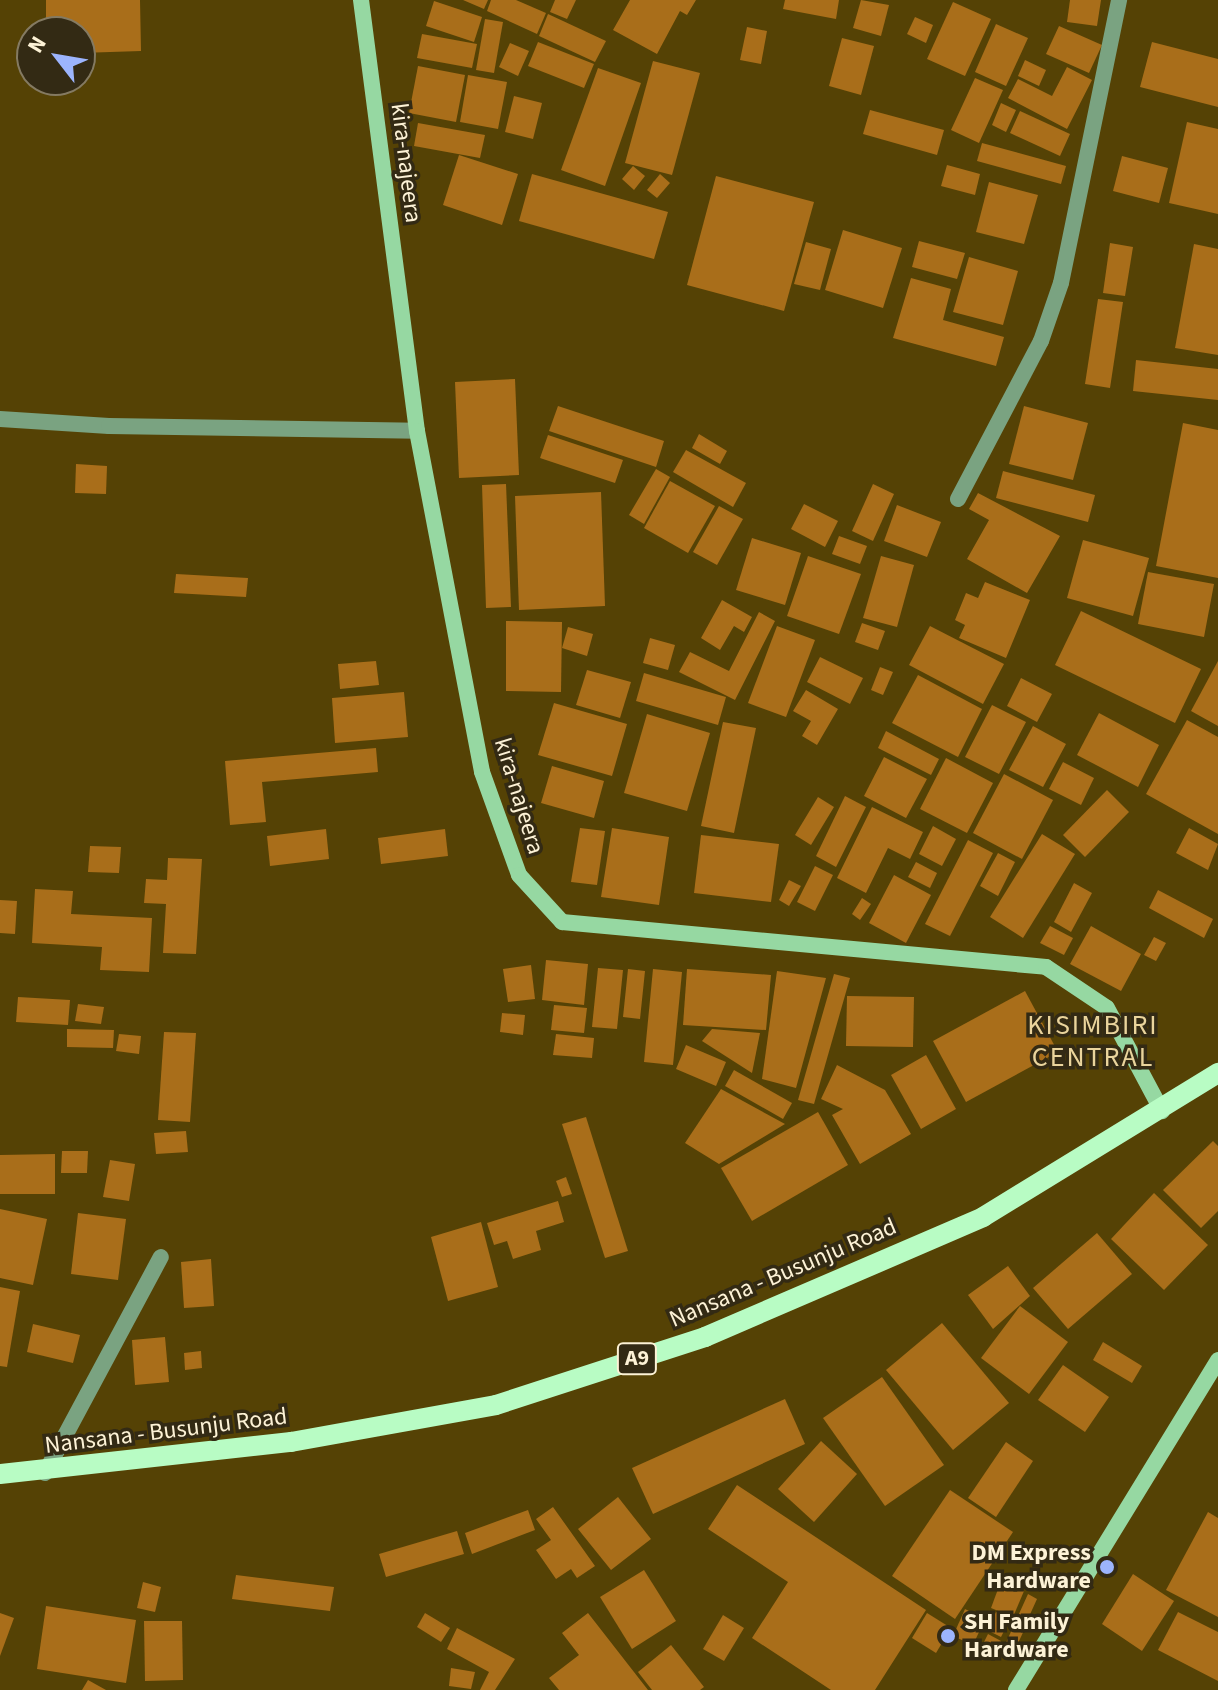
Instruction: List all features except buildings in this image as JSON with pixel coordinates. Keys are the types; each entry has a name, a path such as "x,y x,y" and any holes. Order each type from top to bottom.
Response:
{"main road":[{"name":"Nansana - Busunju Road","path":"0,1474 45,1473 291,1442 496,1405 705,1337 983,1217 1162,1111 1218,1073"}],"street":[{"name":"kira-najeera","path":"361,0 417,431 482,772 519,875 562,922 1046,967 1107,1008 1162,1111"},
{"path":"958,499 1041,341 1061,283 1119,0"},
{"path":"0,419 109,426 417,431"},
{"path":"45,1473 161,1257"},
{"path":"1016,1690 1218,1360"}],"place":[{"name":"DM Express Hardware","path":"1107,1567"},
{"name":"SH Family Hardware","path":"948,1636"}],"district":[{"name":"KISIMBIRI CENTRAL","path":"1093,1041"}]}
